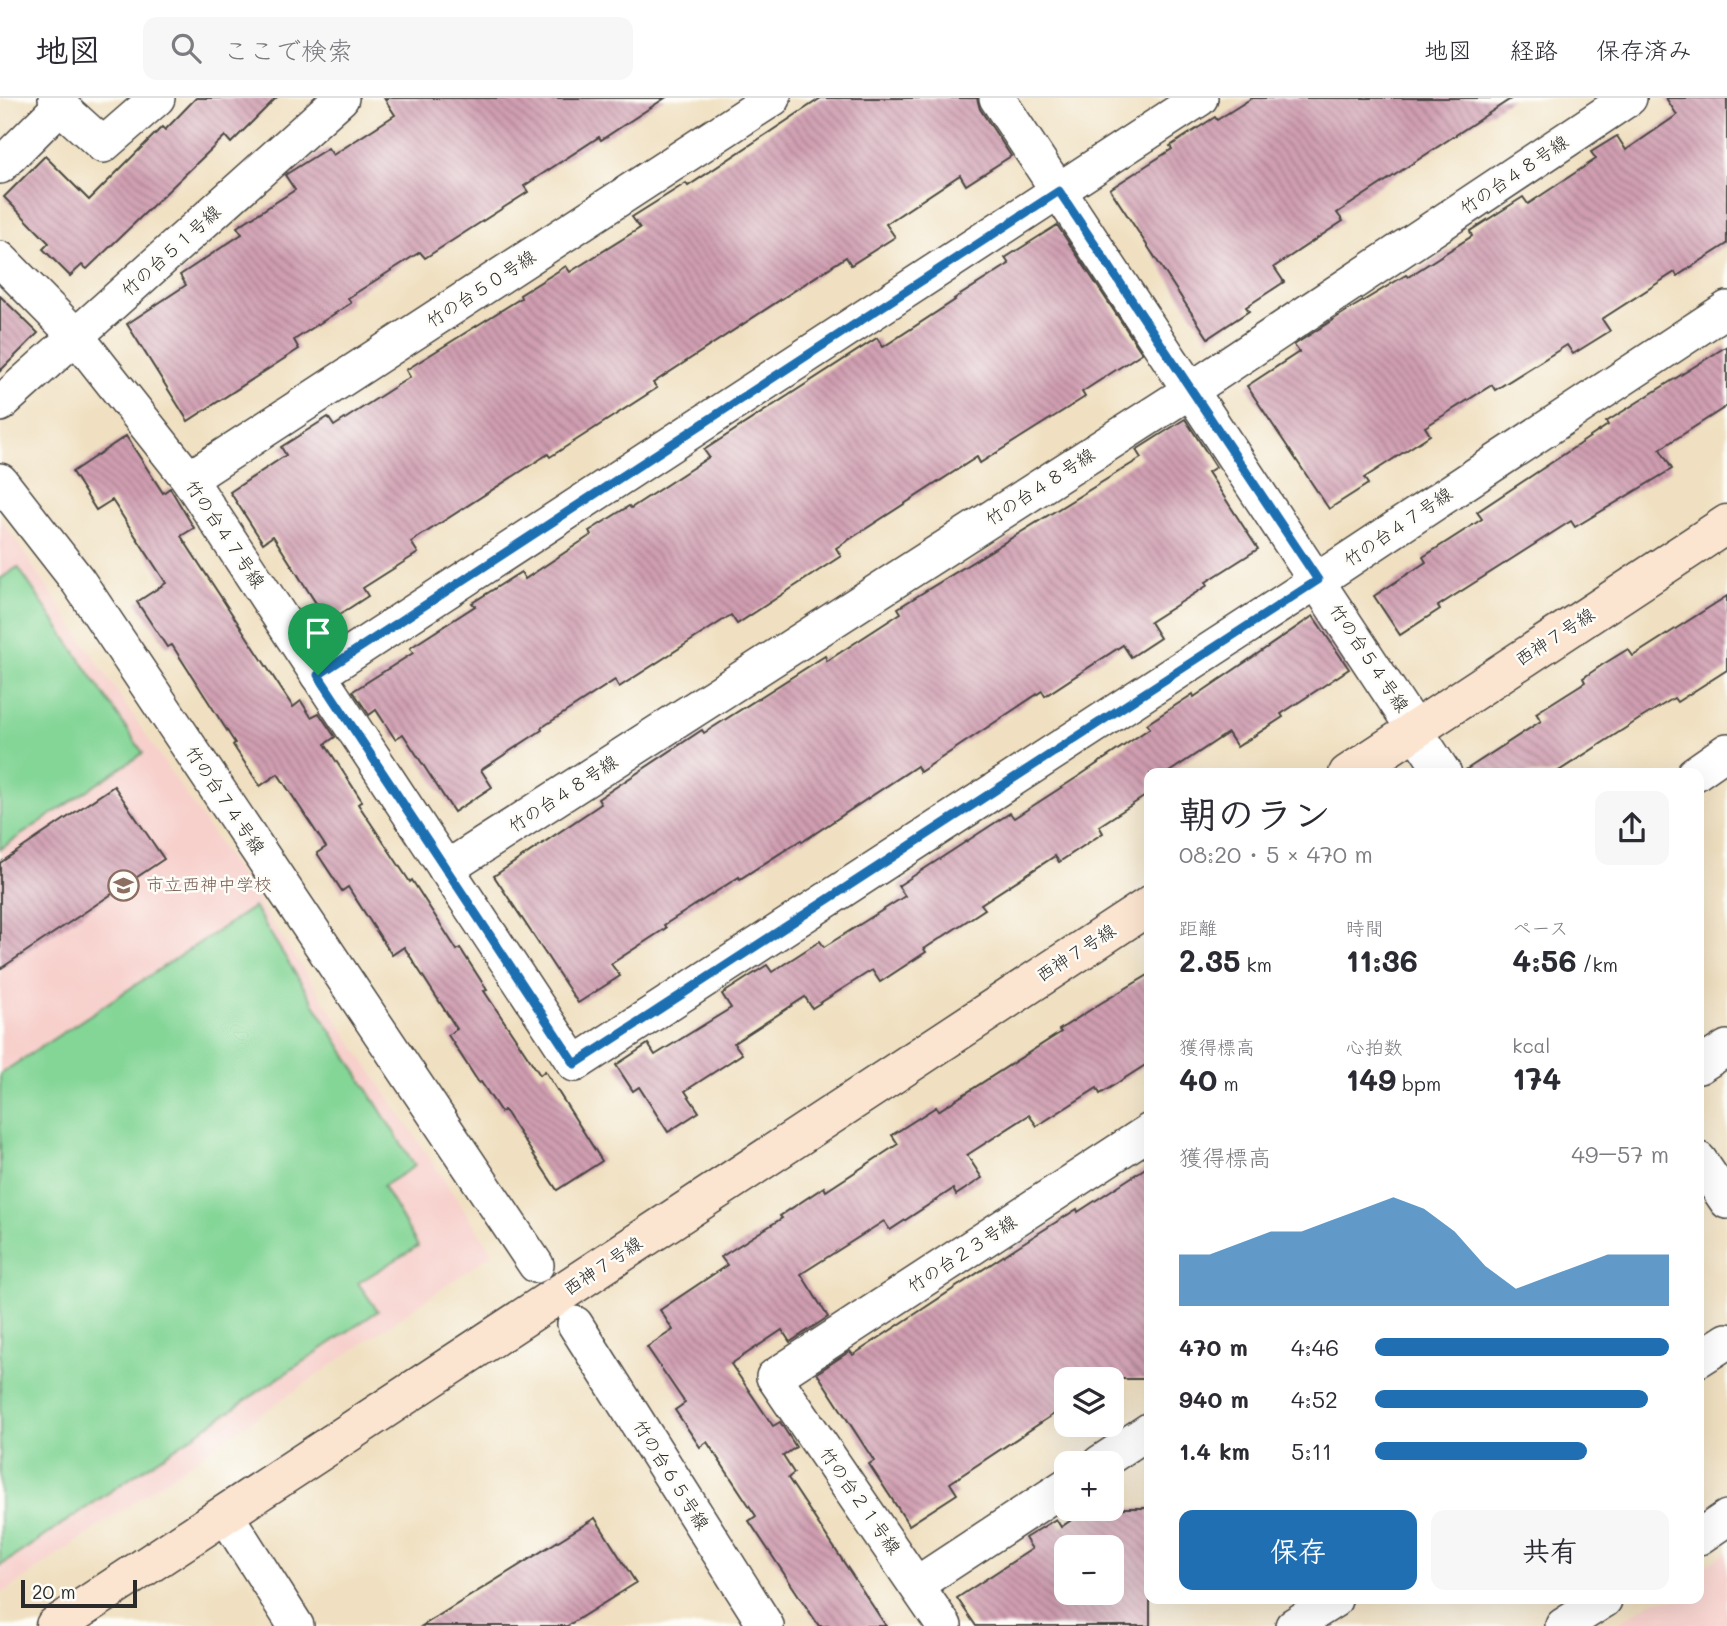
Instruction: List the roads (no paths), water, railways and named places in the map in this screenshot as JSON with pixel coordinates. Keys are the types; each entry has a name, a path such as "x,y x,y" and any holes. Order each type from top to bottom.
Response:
{"street":[{"path":"0,166 58,102 103,145 157,98"},
{"name":"竹の台５１号線","path":"0,404 341,98"},
{"name":"竹の台５０号線","path":"189,480 773,98"},
{"name":"竹の台５４号線","path":"997,98 1440,768"},
{"path":"318,675 1200,98"},
{"name":"竹の台４８号線","path":"446,869 1191,390 1629,98"},
{"name":"竹の台４７号線","path":"0,259 76,336 189,480 575,1064 1318,580 1727,309"},
{"name":"竹の台７４号線","path":"0,481 78,581 537,1265"},
{"name":"西神７号線","path":"1358,768 1727,524"},
{"path":"1702,768 1727,751"},
{"name":"西神７号線","path":"55,1626 1144,909"},
{"path":"1704,1063 1727,1048"},
{"name":"竹の台２３号線","path":"774,1377 1144,1135"},
{"path":"1704,1167 1727,1200"},
{"name":"竹の台６５号線","path":"575,1324 766,1626"},
{"path":"1704,1356 1727,1341"},
{"name":"竹の台２１号線","path":"774,1377 944,1626"},
{"path":"1118,1451 1144,1434"},
{"path":"917,1584 1054,1494"},
{"path":"225,1514 296,1626"},
{"path":"1704,1534 1727,1518"},
{"path":"1293,1626 1328,1604"},
{"path":"1563,1626 1598,1604"}],"place":[{"name":"市立西神中学校","path":"123,885"}]}
